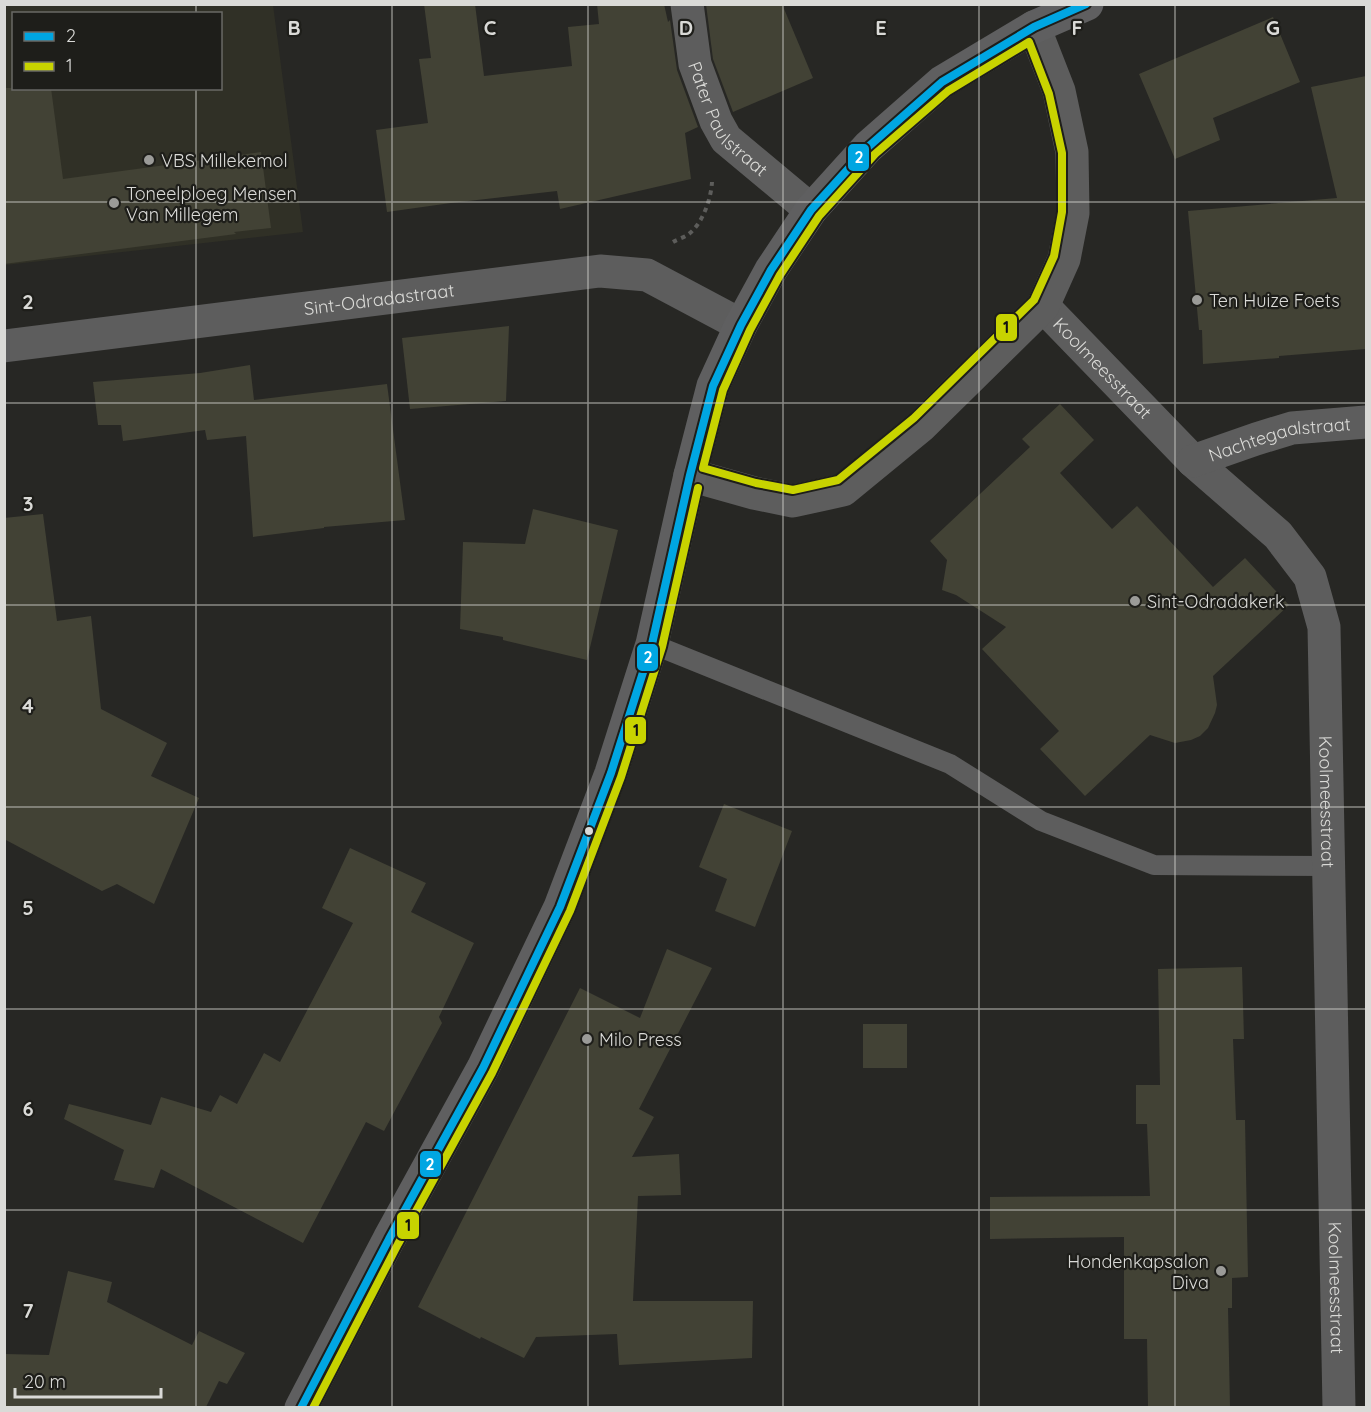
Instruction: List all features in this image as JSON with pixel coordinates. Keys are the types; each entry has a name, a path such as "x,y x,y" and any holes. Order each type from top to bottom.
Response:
{"street":[{"name":"Pater Paulstraat","path":"687,4 695,64 716,121 726,139 811,210"},
{"path":"301,1407 389,1239 483,1068 560,907 610,773 651,644 713,386 741,325 771,270 811,210 868,147 942,81 1034,27 1087,4"},
{"path":"690,475 793,501 843,489 921,426 1043,306 1064,259 1073,213 1072,152 1059,91 1034,27"},
{"name":"Sint-Odradastraat","path":"4,346 600,271 647,275 741,325"},
{"name":"Koolmeesstraat","path":"1043,306 1193,461 1278,535 1310,577 1324,627 1339,1407"},
{"name":"Nachtegaalstraat","path":"1193,461 1292,428 1366,422"}],"lane":[{"path":"651,644 950,764 1041,821 1154,865 1330,866"}],"path":[{"path":"671,243 690,234 704,215 711,191 716,121"}],"shaded area":[{"name":"VBS Millekemol","path":"4,5 273,5 303,232 5,265"}],"building":[{"path":"424,4 475,4 484,76 572,66 568,27 599,24 597,4 664,4 668,22 670,20 677,70 698,127 685,133 691,179 560,209 557,191 387,212 376,130 428,123 419,59 431,58"},
{"path":"706,4 782,4 813,78 733,112 713,59"},
{"path":"1273,17 1300,82 1213,118 1220,140 1175,159 1139,74"},
{"path":"1366,76 1366,349 1203,364 1202,330 1199,330 1188,211 1337,198 1311,87"},
{"path":"4,88 51,90 63,179 261,152 271,228 4,264"},
{"path":"509,326 506,401 410,409 402,338"},
{"path":"250,365 254,400 387,384 405,520 324,527 253,537 246,436 207,440 205,430 123,441 121,425 98,425 93,382 200,373"},
{"name":"Sint-Odradakerk","path":"1060,404 1094,440 1060,473 1112,529 1137,506 1213,587 1245,558 1289,605 1213,676 1217,705 1208,728 1200,736 1175,743 1150,735 1085,796 1040,749 1059,731 982,649 1006,627 956,595 942,590 947,560 930,541 1030,447 1022,439"},
{"path":"533,509 618,530 587,660 503,640 503,637 460,629 463,542 525,544"},
{"path":"43,514 57,621 91,616 101,709 167,743 151,776 199,798 154,904 117,884 102,891 4,839 4,518"},
{"path":"724,804 792,831 755,927 715,911 727,879 699,867"},
{"path":"350,848 426,883 411,912 474,943 439,1017 442,1023 384,1131 366,1122 303,1243 161,1169 154,1188 114,1180 124,1150 64,1119 69,1104 151,1125 161,1097 211,1112 220,1095 237,1104 264,1053 280,1062 353,923 322,908"},
{"path":"667,949 712,968 639,1109 654,1117 632,1157 679,1154 681,1195 638,1196 633,1301 753,1301 752,1358 619,1365 617,1334 536,1337 524,1358 481,1337 480,1339 418,1307 580,988 640,1018"},
{"path":"1242,967 1244,1039 1233,1039 1236,1120 1245,1120 1248,1277 1232,1278 1232,1308 1228,1308 1230,1407 1148,1407 1147,1339 1124,1339 1124,1237 990,1239 990,1197 1150,1196 1147,1124 1136,1124 1136,1085 1160,1085 1158,969"},
{"path":"863,1024 907,1024 907,1068 863,1068"},
{"path":"68,1271 112,1282 107,1302 192,1345 199,1331 245,1353 227,1384 219,1381 206,1407 4,1407 4,1354 49,1355"}],"transit line":[{"name":"2","path":"301,1408 389,1239 483,1068 560,907 611,773 652,644 690,475 713,386 741,325 771,270 811,210 868,147 942,82 1034,27 1086,4"},
{"name":"1","path":"1029,42 1049,94 1062,153 1062,212 1054,256 1034,300 914,418 838,480 793,490 756,483 703,468 723,390 750,330 780,275 819,216 875,154 948,91 1029,42"},
{"name":"1","path":"313,1408 398,1244 492,1073 570,911 621,777 662,647 698,488"}],"place":[{"name":"VBS Millekemol","path":"149,160"},
{"name":"Toneelploeg Mensen Van Millegem","path":"114,203"},
{"name":"Ten Huize Foets","path":"1197,300"},
{"name":"Sint-Odradakerk","path":"1135,601"},
{"name":"Milo Press","path":"587,1039"},
{"name":"Hondenkapsalon Diva","path":"1221,1271"}]}
